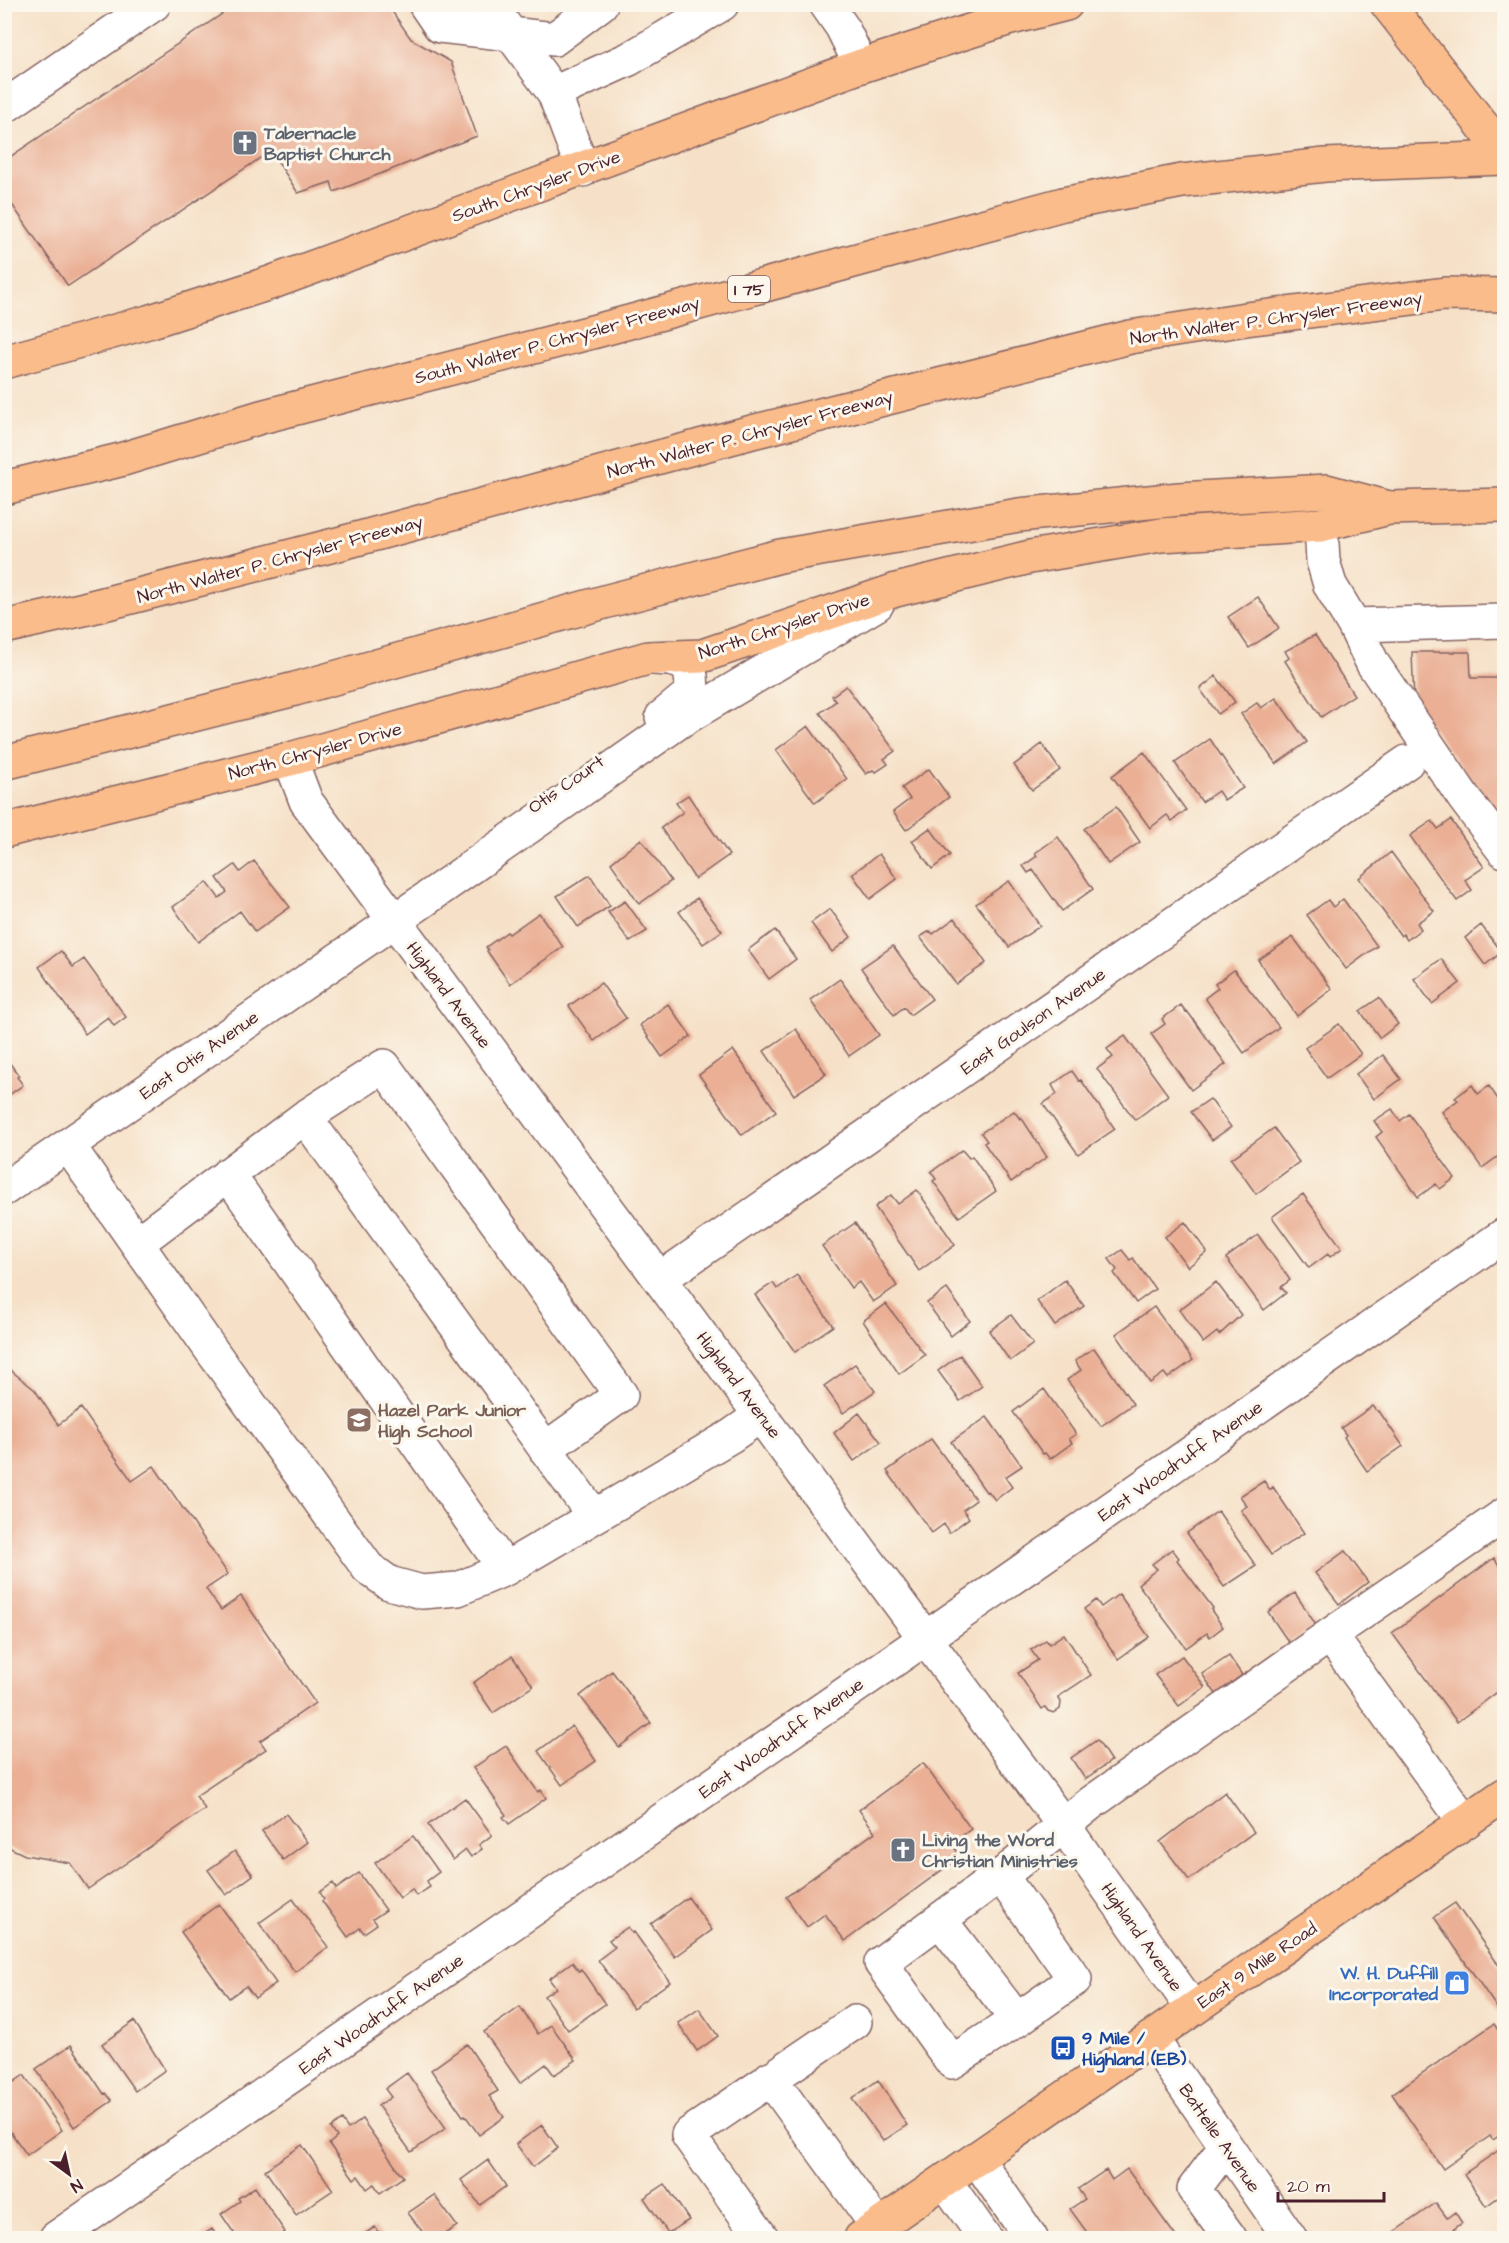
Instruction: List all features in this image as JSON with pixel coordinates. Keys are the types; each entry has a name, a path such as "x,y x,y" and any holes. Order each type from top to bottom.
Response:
{"main road":[{"name":"South Chrysler Drive","path":"4,362 148,322 270,283 583,170 861,66 1007,19 1066,4"},
{"path":"1387,4 1419,48 1504,153"},
{"name":"South Walter P. Chrysler Freeway","path":"4,488 120,460 261,417 596,331 1063,204 1182,181 1325,165 1504,159"},
{"name":"North Walter P. Chrysler Freeway","path":"4,627 327,547 752,432 1130,338 1246,319 1445,294 1504,295"},
{"path":"4,763 295,689 608,601 780,556 1019,515 1179,499 1326,491 1389,508"},
{"name":"North Chrysler Drive","path":"4,831 290,759 648,658 702,656 896,590 1030,556 1161,535 1321,525 1389,508 1504,506"},
{"name":"East 9 Mile Road","path":"870,2233 1504,1795"}],"street":[{"path":"4,107 154,4"},
{"path":"425,4 440,26 554,39 601,4"},
{"path":"489,4 554,93 583,170"},
{"path":"554,93 629,59 722,4"},
{"path":"826,4 842,27 861,66"},
{"path":"1321,525 1323,561 1330,585 1354,625 1373,664 1464,798 1504,851"},
{"name":"East Otis Avenue","path":"4,1189 680,721 892,596 923,583"},
{"path":"1354,625 1504,621"},
{"path":"702,656 743,666 779,662"},
{"name":"Otis Court","path":"394,920 415,888 672,710 691,693 692,679 686,665 675,659 648,658"},
{"name":"Highland Avenue","path":"290,759 306,801 926,1638 1064,1826 1193,2009"},
{"name":"East Goulson Avenue","path":"660,1279 1407,762"},
{"path":"137,1243 305,1117 384,1066 621,1395 545,1449"},
{"path":"305,1117 594,1516"},
{"path":"68,1145 209,1347 368,1568 389,1583 422,1592 458,1589 505,1569 731,1436 761,1415"},
{"path":"228,1174 505,1569"},
{"name":"East Woodruff Avenue","path":"56,2238 926,1638 1504,1235"},
{"path":"1001,1876 1075,1978 1017,2020 952,2062 881,1963 1001,1876 1091,1803 1504,1515"},
{"path":"1330,1635 1466,1822"},
{"path":"940,1920 1017,2020"},
{"path":"762,2238 688,2135 855,2022"},
{"name":"Battelle Avenue","path":"1151,2038 1290,2238"},
{"path":"770,2078 870,2233"},
{"path":"1226,2146 1194,2189 1230,2238"},
{"path":"977,2159 1031,2238"},
{"path":"945,2181 985,2238"}],"building":[{"name":"Tabernacle Baptist Church","path":"237,4 387,4 411,39 451,62 477,136 334,192 331,182 298,193 271,151 68,286 4,193 4,161"},
{"path":"1258,597 1279,628 1249,648 1228,617"},
{"path":"1315,635 1354,695 1321,717 1285,661 1289,658 1285,651"},
{"path":"1412,652 1470,652 1471,678 1504,678 1504,827 1414,702"},
{"path":"1216,676 1235,702 1218,714 1200,689"},
{"path":"846,686 895,751 884,759 888,764 876,772 873,770 866,774 820,713 836,701 832,696"},
{"path":"1276,698 1307,742 1276,764 1241,714 1257,703 1261,708"},
{"path":"808,726 847,779 815,803 776,750"},
{"path":"1210,739 1243,788 1224,800 1218,791 1202,802 1175,763"},
{"path":"1042,744 1060,770 1032,790 1014,765"},
{"path":"1144,752 1186,810 1172,821 1167,815 1150,828 1112,776"},
{"path":"929,769 949,797 906,830 893,812 910,799 902,788"},
{"path":"688,795 729,855 695,879 661,828 683,812 676,803"},
{"path":"1116,807 1140,842 1108,864 1084,829"},
{"path":"1451,820 1484,867 1465,880 1472,890 1457,901 1410,836 1432,821 1438,829"},
{"path":"930,828 950,855 932,869 912,841"},
{"path":"1058,837 1093,889 1062,911 1033,870 1028,873 1023,866 1037,856 1035,853"},
{"path":"641,839 671,881 639,904 611,863"},
{"path":"1391,852 1434,911 1417,923 1421,929 1407,940 1403,934 1401,936 1359,878"},
{"path":"879,854 897,879 870,899 852,874"},
{"path":"254,861 290,907 255,932 240,911 198,942 173,907 207,882 219,898 227,892 217,878 235,865 240,872"},
{"path":"590,875 610,906 578,927 557,896"},
{"path":"1009,881 1040,926 1009,947 976,904"},
{"path":"697,898 722,931 703,944 679,912"},
{"path":"1343,899 1377,946 1346,969 1307,915 1328,900 1333,907"},
{"path":"625,901 647,931 630,942 608,912"},
{"path":"830,909 851,937 832,952 811,923"},
{"path":"539,913 563,947 510,984 486,947"},
{"path":"955,918 986,963 956,984 920,937 930,931 933,934"},
{"path":"1481,925 1502,952 1485,965 1465,938"},
{"path":"775,930 796,959 769,979 748,950"},
{"path":"1293,937 1332,989 1297,1016 1258,960"},
{"path":"893,946 932,999 910,1015 904,1007 894,1015 861,968"},
{"path":"61,951 73,967 84,959 126,1017 114,1026 108,1017 85,1034 39,967"},
{"path":"1441,959 1460,983 1432,1004 1414,979"},
{"path":"1234,970 1279,1027 1244,1053 1205,998 1218,988 1215,984"},
{"path":"840,979 879,1035 849,1056 810,1000"},
{"path":"601,983 626,1018 594,1041 569,1006"},
{"path":"1379,998 1398,1024 1380,1038 1360,1011"},
{"path":"668,1004 691,1036 662,1057 640,1025"},
{"path":"1181,1005 1226,1064 1191,1090 1151,1034 1165,1024 1162,1019"},
{"path":"1339,1024 1361,1054 1327,1078 1305,1048"},
{"path":"796,1029 826,1074 794,1095 764,1051"},
{"path":"1125,1036 1168,1095 1135,1120 1097,1069 1113,1057 1107,1049"},
{"path":"733,1050 776,1111 742,1135 699,1075"},
{"path":"4,1055 23,1085 6,1097"},
{"path":"1383,1055 1401,1079 1374,1099 1356,1074"},
{"path":"1072,1071 1079,1081 1081,1080 1115,1129 1078,1154 1043,1104 1057,1094 1052,1085"},
{"path":"1472,1085 1478,1094 1489,1086 1504,1108 1504,1152 1482,1168 1442,1112"},
{"path":"1210,1099 1231,1127 1212,1140 1191,1112"},
{"path":"1392,1109 1400,1121 1409,1114 1455,1178 1440,1189 1436,1184 1418,1197 1376,1137 1382,1132 1374,1121"},
{"path":"1014,1111 1020,1119 1021,1117 1047,1157 1011,1182 984,1143 987,1141 981,1133"},
{"path":"1274,1128 1299,1162 1256,1194 1231,1159"},
{"path":"962,1150 969,1158 972,1156 996,1191 959,1217 933,1181 936,1179 931,1172"},
{"path":"917,1190 955,1245 919,1271 875,1207 891,1195 898,1204"},
{"path":"1303,1194 1342,1248 1330,1257 1328,1254 1309,1268 1272,1217"},
{"path":"1185,1222 1207,1252 1188,1267 1165,1237"},
{"path":"855,1223 897,1286 873,1302 859,1282 851,1288 822,1246"},
{"path":"1258,1235 1290,1280 1281,1287 1286,1293 1264,1310 1226,1258"},
{"path":"1122,1250 1130,1260 1133,1258 1155,1289 1136,1303 1114,1273 1117,1270 1109,1259"},
{"path":"797,1275 833,1326 795,1352 755,1295 773,1283 777,1289"},
{"path":"1065,1280 1084,1306 1055,1326 1037,1301"},
{"path":"1216,1282 1241,1315 1219,1335 1217,1332 1203,1343 1179,1310"},
{"path":"947,1289 970,1321 951,1336 927,1303"},
{"path":"886,1304 925,1355 899,1374 863,1321"},
{"path":"1154,1307 1193,1360 1168,1378 1164,1373 1150,1383 1116,1334"},
{"path":"1011,1315 1033,1344 1010,1361 989,1331"},
{"path":"1094,1348 1133,1404 1101,1426 1067,1380 1081,1370 1075,1361"},
{"path":"960,1355 982,1386 960,1401 938,1371"},
{"path":"855,1364 875,1391 843,1413 824,1386"},
{"path":"4,1365 35,1390 58,1425 81,1408 132,1481 154,1466 228,1574 206,1589 221,1610 241,1596 315,1703 260,1741 266,1749 196,1796 205,1809 88,1889 70,1863 25,1855 4,1845"},
{"path":"1044,1389 1076,1434 1069,1439 1072,1443 1050,1459 1045,1453 1043,1454 1013,1412"},
{"path":"1373,1406 1403,1446 1367,1471 1344,1437 1346,1435 1341,1428"},
{"path":"859,1413 881,1442 854,1461 834,1433"},
{"path":"987,1417 1022,1466 1005,1477 1012,1487 995,1500 988,1491 986,1492 951,1442"},
{"path":"931,1439 976,1500 963,1510 969,1518 949,1533 944,1524 932,1533 887,1471"},
{"path":"1264,1481 1270,1490 1273,1487 1304,1533 1271,1555 1241,1510 1247,1506 1240,1496"},
{"path":"1218,1511 1256,1566 1224,1587 1187,1533"},
{"path":"1172,1549 1179,1558 1177,1560 1213,1608 1211,1610 1223,1627 1210,1637 1207,1633 1186,1648 1138,1584 1157,1569 1152,1564"},
{"path":"1345,1551 1368,1582 1339,1604 1315,1573"},
{"path":"1494,1558 1504,1572 1504,1687 1457,1722 1392,1633"},
{"path":"1295,1593 1316,1625 1289,1643 1268,1612"},
{"path":"1119,1594 1149,1637 1118,1659 1084,1609 1096,1600 1101,1607"},
{"path":"1064,1634 1091,1675 1058,1697 1061,1702 1060,1709 1054,1713 1045,1707 1042,1709 1018,1673 1038,1660 1031,1650 1046,1640 1049,1644"},
{"path":"512,1656 533,1686 493,1713 473,1683"},
{"path":"1182,1656 1205,1687 1179,1706 1155,1675"},
{"path":"1229,1656 1242,1675 1216,1694 1202,1674"},
{"path":"612,1671 651,1723 619,1747 580,1696"},
{"path":"572,1726 596,1761 562,1785 538,1751"},
{"path":"1097,1740 1111,1761 1085,1779 1071,1758"},
{"path":"506,1746 538,1792 541,1790 546,1798 509,1824 503,1817 506,1815 473,1768"},
{"name":"Living the Word Christian Ministries","path":"923,1763 971,1829 951,1844 961,1856 845,1941 825,1914 807,1927 786,1897 875,1832 859,1810"},
{"path":"1225,1792 1254,1832 1189,1880 1160,1842"},
{"path":"465,1798 492,1835 479,1845 482,1849 471,1857 466,1850 453,1860 428,1825"},
{"path":"286,1814 307,1842 283,1860 262,1831"},
{"path":"413,1836 439,1872 427,1881 430,1887 416,1896 412,1889 400,1898 375,1863"},
{"path":"235,1851 253,1875 226,1895 208,1870"},
{"path":"359,1873 386,1910 373,1919 377,1924 364,1933 360,1928 348,1937 322,1901 324,1899 320,1892 333,1883 336,1889"},
{"path":"688,1897 712,1930 675,1957 651,1924"},
{"path":"293,1899 328,1947 295,1972 259,1923"},
{"path":"1455,1903 1500,1967 1504,1963 1504,2018 1434,1917"},
{"path":"219,1904 276,1983 255,1998 246,1986 229,1998 181,1932"},
{"path":"628,1927 670,1982 633,2008 598,1960 615,1947 609,1940"},
{"path":"572,1962 579,1971 581,1969 605,2004 568,2030 544,1996 556,1988 549,1979"},
{"path":"520,2007 538,2034 551,2025 576,2060 554,2075 546,2064 520,2083 484,2032"},
{"path":"699,2009 718,2036 697,2051 678,2023"},
{"path":"134,2021 165,2070 135,2091 102,2044"},
{"path":"1494,2024 1504,2039 1504,2132 1493,2140 1490,2136 1443,2169 1392,2094"},
{"path":"467,2044 498,2091 489,2096 504,2117 479,2135 431,2070"},
{"path":"71,2045 104,2094 106,2093 112,2101 74,2127 36,2069"},
{"path":"407,2073 446,2128 411,2152 378,2106 391,2097 385,2089"},
{"path":"24,2075 62,2130 27,2155 4,2123 4,2089"},
{"path":"878,2080 907,2125 883,2141 852,2099"},
{"path":"362,2119 403,2177 380,2193 374,2184 367,2189 358,2176 354,2179 329,2144 337,2137 331,2128 342,2120 348,2129"},
{"path":"542,2125 558,2148 533,2167 516,2144"},
{"path":"302,2145 333,2190 296,2215 265,2170"},
{"path":"1499,2150 1504,2159 1504,2193 1486,2206 1464,2174"},
{"path":"488,2160 506,2186 480,2205 461,2180"},
{"path":"1127,2169 1177,2238 1091,2238 1070,2209 1085,2199 1078,2189 1106,2170 1112,2180"},
{"path":"665,2184 689,2220 668,2233 644,2198"},
{"path":"255,2187 285,2232 276,2238 226,2238 234,2233 221,2214 240,2201 238,2198"},
{"path":"434,2195 457,2226 439,2238 427,2238 408,2213"},
{"path":"1436,2203 1447,2218 1455,2212 1462,2223 1454,2229 1460,2238 1385,2238"},
{"path":"375,2227 383,2238 358,2238"},
{"path":"212,2229 218,2238 198,2238"}],"place":[{"name":"Tabernacle Baptist Church","path":"245,143"},
{"name":"Hazel Park Junior High School","path":"359,1420"},
{"name":"Living the Word Christian Ministries","path":"903,1850"},
{"name":"W. H. Duffill Incorporated","path":"1457,1983"},
{"name":"9 Mile / Highland (EB)","path":"1063,2048"}]}
